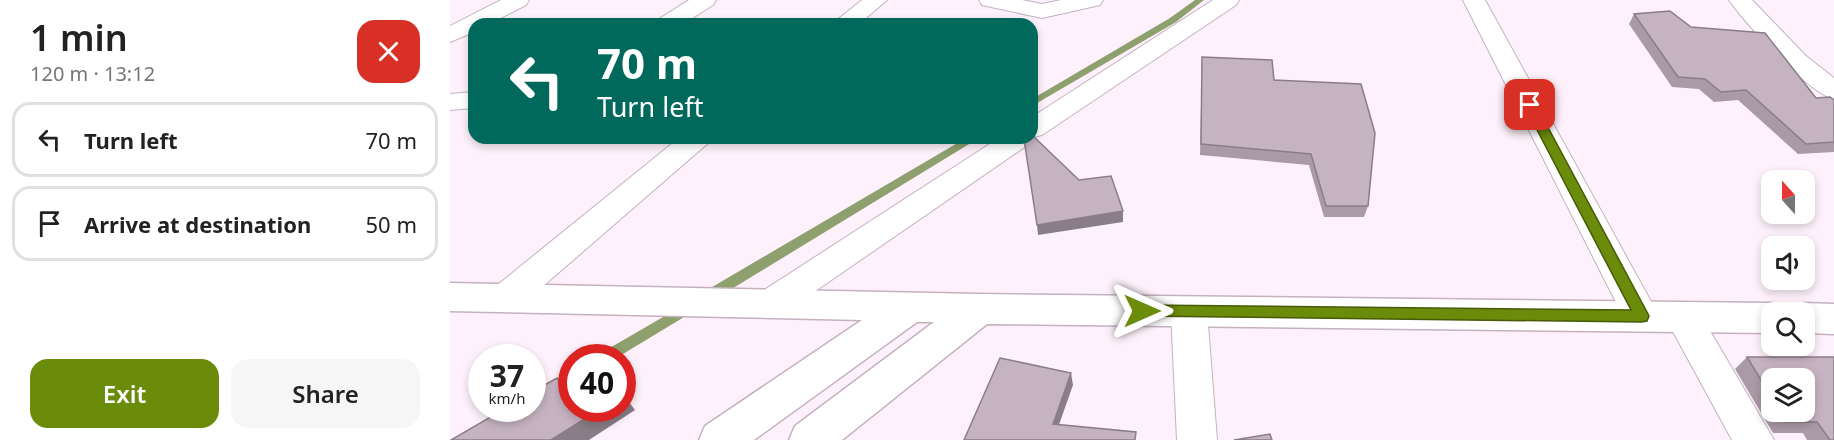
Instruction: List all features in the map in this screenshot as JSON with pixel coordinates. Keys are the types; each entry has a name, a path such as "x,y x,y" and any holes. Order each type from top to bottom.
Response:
{"street":[{"path":"483,18 518,0"},
{"path":"676,18 705,0"},
{"path":"852,18 876,0"},
{"path":"990,0 1042,11 1084,2"},
{"path":"1038,125 1228,0"},
{"path":"1474,0 1641,316"},
{"path":"1740,0 1797,61 1834,91"},
{"path":"450,35 468,26"},
{"path":"450,102 468,100"},
{"path":"507,297 690,144"},
{"path":"753,304 1008,144"},
{"path":"450,297 909,308 1761,318"},
{"path":"720,440 909,308"},
{"path":"810,440 979,309"},
{"path":"1189,312 1197,440"},
{"path":"1683,317 1754,440"},
{"path":"1815,318 1834,319"}],"building":[{"path":"1670,11 1691,27 1765,33 1816,98 1830,97 1834,100 1834,142 1806,144 1746,90 1721,92 1705,79 1678,77 1634,14"},
{"path":"1202,57 1272,60 1274,80 1361,84 1375,133 1368,206 1326,206 1311,154 1201,144"},
{"path":"1038,141 1079,180 1111,176 1123,211 1037,225 1025,144 1038,144"},
{"path":"1747,357 1834,357 1834,440 1830,440 1815,422 1815,368 1761,368 1761,380"},
{"path":"1000,358 1071,373 1053,424 1136,432 1135,440 964,440"},
{"path":"558,379 558,422 580,422 551,440 451,440 482,422 546,422 546,384"},
{"path":"1270,434 1272,440 1234,440"}],"waterway":[{"path":"1038,99 1173,20 1200,0"},
{"path":"707,297 964,144"},
{"path":"628,344 689,307"},
{"path":"546,393 558,386"}],"route":[{"path":"1142,311 1641,316 1530,105"}]}
